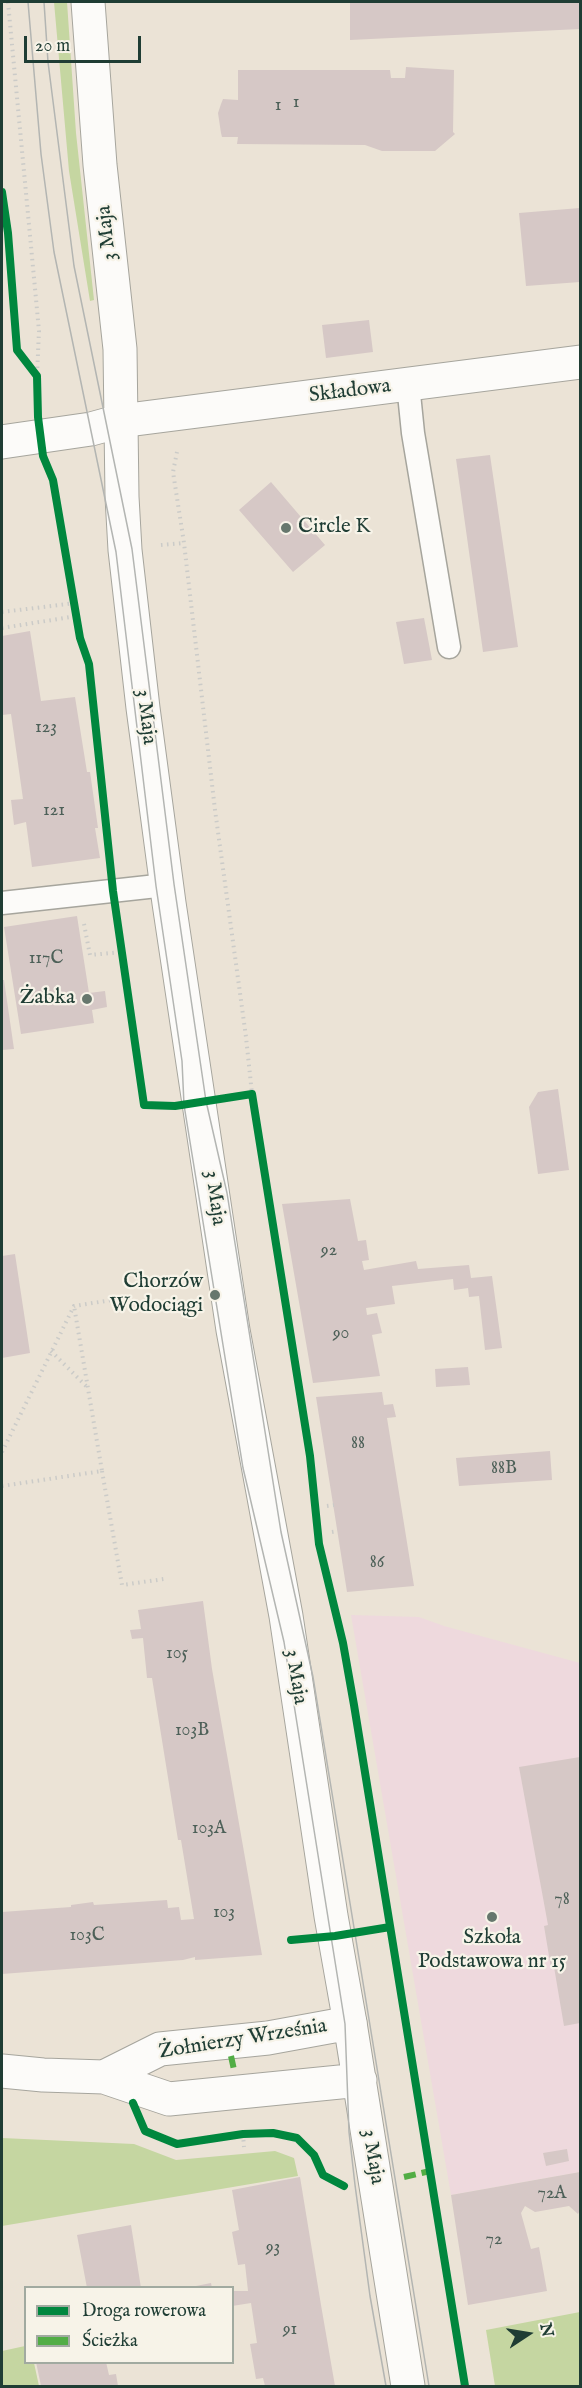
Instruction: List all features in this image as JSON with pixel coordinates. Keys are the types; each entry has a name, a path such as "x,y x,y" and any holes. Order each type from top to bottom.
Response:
{"street":[{"name":"3 Maja","path":"88,2 100,165 120,349 125,550 166,885 233,1330 286,1616 408,2386"},
{"name":"Składowa","path":"2,442 91,429 120,421 580,362"},
{"name":"Żołnierzy Września","path":"104,2077 160,2049 268,2038 350,2024"},
{"name":"Żołnierzy Września","path":"2,2071 104,2077 169,2099 360,2080"}],"lane":[{"path":"408,384 413,433 449,647"},
{"path":"2,903 166,885"}],"path":[{"path":"8,2 39,331 37,376"},
{"path":"179,449 175,456 173,472 184,543 216,821 252,1094"},
{"path":"2,612 76,603"},
{"path":"2,628 77,616"},
{"path":"74,1306 117,1299"},
{"path":"2,1452 74,1306"},
{"path":"74,1306 122,1585 164,1579"},
{"path":"51,1351 89,1390"},
{"path":"2,1486 102,1471"},
{"path":"327,1506 334,1505"},
{"path":"332,1532 338,1531"},
{"path":"243,2134 244,2147"},
{"path":"232,2136 253,2134"}],"shaded area":[{"name":"Szkoła Podstawowa nr 15","path":"351,1615 419,1617 580,1663 580,2172 451,2195"}],"green space":[{"path":"54,2 67,2 76,133 94,300 90,301 69,171"},
{"path":"2,2138 134,2144 176,2160 275,2151 294,2158 298,2176 2,2226"},
{"path":"580,2312 580,2386 495,2386 486,2330"},
{"path":"24,2346 24,2364 34,2364 39,2386 2,2386 2,2351"}],"building":[{"path":"350,2 580,2 580,29 350,40"},
{"path":"406,67 454,70 453,132 455,134 435,151 382,151 365,145 237,144 238,137 222,137 218,113 223,99 238,100 238,70 390,70 391,78 405,78"},
{"path":"580,208 580,282 526,286 519,213"},
{"path":"369,320 373,352 326,358 322,325"},
{"path":"490,455 518,647 483,652 456,459"},
{"path":"271,482 325,545 293,572 239,510"},
{"path":"424,618 432,660 404,664 396,622"},
{"path":"30,631 41,701 75,697 87,772 90,772 100,858 32,867 26,822 14,825 11,800 23,799 11,714 2,715 2,636"},
{"path":"77,916 89,993 105,991 107,1007 92,1010 94,1023 21,1034 4,927"},
{"path":"2,980 4,980 14,1049 2,1050"},
{"path":"558,1089 569,1170 538,1174 529,1107 538,1092"},
{"path":"350,1199 358,1241 366,1240 369,1260 362,1261 364,1270 416,1261 418,1269 469,1265 471,1278 492,1276 502,1348 485,1350 479,1296 469,1297 468,1288 454,1290 453,1279 392,1286 395,1304 366,1308 367,1315 377,1313 382,1333 372,1335 380,1376 313,1383 282,1204"},
{"path":"15,1254 30,1353 2,1358 2,1256"},
{"path":"468,1367 470,1385 436,1387 435,1369"},
{"path":"382,1392 384,1405 393,1404 396,1417 387,1418 414,1586 347,1592 316,1397"},
{"path":"550,1451 552,1480 459,1486 456,1458"},
{"path":"203,1601 212,1669 262,1955 195,1960 195,1957 183,1960 2,1974 2,1912 71,1907 71,1905 93,1902 94,1905 167,1900 168,1908 179,1907 181,1920 194,1919 181,1840 178,1840 152,1678 147,1678 143,1638 132,1639 130,1630 141,1629 138,1610"},
{"path":"580,1757 580,2023 564,2026 554,1967 551,1968 544,1926 548,1925 519,1767"},
{"path":"567,2149 569,2161 546,2166 543,2153"},
{"path":"580,2172 580,2210 578,2214 569,2206 535,2212 525,2206 521,2213 531,2249 539,2247 547,2291 468,2305 451,2195"},
{"path":"300,2177 335,2386 265,2386 263,2378 256,2379 250,2344 257,2343 251,2303 234,2306 234,2291 248,2291 245,2264 238,2265 232,2232 239,2230 232,2190"},
{"path":"131,2225 141,2286 87,2286 77,2235"},
{"path":"211,2283 212,2286 196,2286"},
{"path":"36,2364 106,2364 109,2375 116,2374 118,2386 41,2386"}],"tram line":[{"path":"28,2 41,154 54,252 116,552 156,886 182,1061 184,1105 243,1468 284,1642 345,2024 349,2132 355,2185 370,2296 386,2386"},
{"path":"44,2 48,62 74,266 132,549 174,884 206,1101 227,1193 281,1532 313,1677 429,2386"}],"marked path":[{"path":"231,2056 234,2070"},
{"path":"404,2177 430,2171"}],"cycle path":[{"path":"2,192 8,233 17,350 37,376 38,417 43,456 53,480 80,638 89,664 113,891 144,1105 175,1106 252,1094 310,1456 319,1544 343,1643 354,1705 465,2386"},
{"path":"291,1940 390,1927"},
{"path":"133,2103 145,2131 177,2144 243,2134 273,2133 297,2138 314,2155 323,2175 344,2186"}],"place":[{"name":"Circle K","path":"286,528"},
{"name":"Żabka","path":"87,999"},
{"name":"Chorzów Wodociągi","path":"215,1295"},
{"name":"Szkoła Podstawowa nr 15","path":"492,1917"}]}
